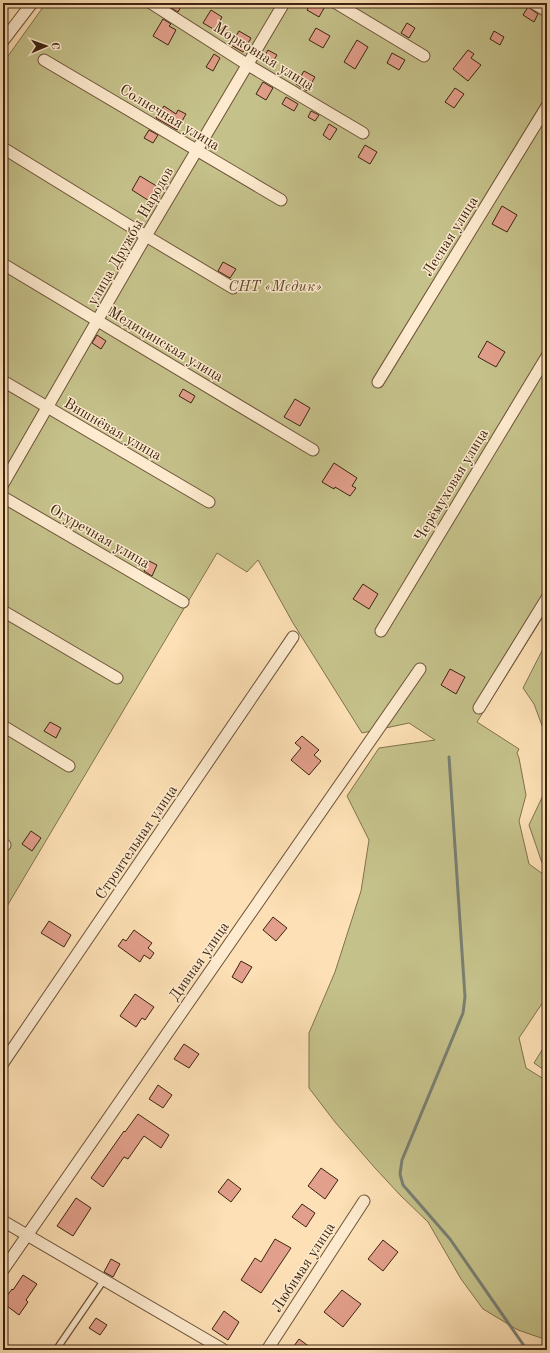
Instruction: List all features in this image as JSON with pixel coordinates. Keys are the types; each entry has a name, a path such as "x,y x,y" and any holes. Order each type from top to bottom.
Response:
{"street":[{"path":"3,41 32,3"},
{"name":"Морковная улица","path":"151,3 248,65 362,133"},
{"name":"улица Дружбы Народов","path":"3,484 146,236 284,3"},
{"path":"336,3 424,56"},
{"path":"533,3 547,12"},
{"name":"Солнечная улица","path":"44,60 281,200"},
{"name":"Лесная улица","path":"378,382 547,106"},
{"path":"3,148 233,288"},
{"name":"Медицинская улица","path":"3,264 313,450"},
{"name":"Черёмуховая улица","path":"381,631 547,356"},
{"name":"Вишнёвая улица","path":"3,381 209,502"},
{"name":"Огуречная улица","path":"3,497 183,602"},
{"path":"479,708 547,598"},
{"path":"3,611 117,678"},
{"name":"Строительная улица","path":"3,1063 293,637"},
{"name":"Дивная улица","path":"3,1270 420,669"},
{"path":"3,726 69,766"},
{"name":"Любимая улица","path":"267,1350 364,1201"},
{"path":"3,1220 224,1350"}],"lane":[{"path":"56,1350 104,1280"}],"green space":[{"name":"СНТ «Медик»","path":"46,3 547,3 547,610 477,722 519,749 517,753 526,795 519,821 529,864 547,877 547,996 519,1038 526,1068 547,1081 547,1340 518,1330 483,1309 461,1279 428,1222 375,1168 335,1122 309,1088 309,1033 335,972 361,891 369,840 347,796 379,748 435,740 409,723 362,733 293,623 258,560 247,572 217,553 3,913 3,63"},
{"path":"547,641 547,739 534,704 523,688"},
{"path":"547,787 547,867 542,863 529,825"},
{"path":"547,1042 547,1072 534,1063"}],"building":[{"path":"172,3 183,3 178,12 170,7"},
{"path":"311,3 327,3 319,17 307,10"},
{"path":"528,7 538,14 534,22 523,15"},
{"path":"211,10 222,17 215,30 203,23"},
{"path":"163,19 171,24 169,26 176,30 168,45 153,36"},
{"path":"407,23 415,28 409,38 401,33"},
{"path":"316,28 330,36 323,48 309,40"},
{"path":"239,31 251,38 243,52 231,45"},
{"path":"494,31 504,37 500,45 490,39"},
{"path":"357,40 368,47 355,69 344,62"},
{"path":"268,50 277,55 272,63 263,58"},
{"path":"468,50 474,54 471,58 481,65 468,81 453,69"},
{"path":"392,53 405,60 399,70 387,63"},
{"path":"214,54 220,58 213,71 206,67"},
{"path":"304,71 315,77 307,91 296,84"},
{"path":"263,82 273,88 266,100 256,94"},
{"path":"455,88 464,94 454,108 445,102"},
{"path":"286,97 298,104 294,111 282,104"},
{"path":"164,106 176,114 178,110 186,114 177,130 156,118"},
{"path":"311,111 319,115 315,121 308,117"},
{"path":"329,124 337,129 330,140 323,135"},
{"path":"149,130 158,135 153,143 144,138"},
{"path":"365,145 377,152 370,164 358,157"},
{"path":"140,176 163,190 154,204 132,190"},
{"path":"502,206 517,215 507,232 492,224"},
{"path":"223,262 236,269 230,278 218,271"},
{"path":"97,335 106,341 101,349 92,343"},
{"path":"487,341 505,352 496,367 478,357"},
{"path":"183,389 195,396 191,403 179,396"},
{"path":"295,399 310,408 300,426 284,417"},
{"path":"334,463 357,478 352,486 356,488 350,496 335,487 334,489 322,482"},
{"path":"149,561 157,565 152,576 144,571"},
{"path":"363,584 378,594 369,609 353,599"},
{"path":"450,669 465,677 456,694 441,685"},
{"path":"50,722 61,728 56,738 44,731"},
{"path":"302,736 319,750 314,755 321,761 309,775 291,760 301,748 295,743"},
{"path":"31,831 41,838 32,851 22,844"},
{"path":"273,917 287,928 276,941 263,930"},
{"path":"49,921 71,935 64,947 41,933"},
{"path":"134,930 152,943 148,948 154,953 150,959 144,955 140,962 118,946 123,939 126,941"},
{"path":"241,961 252,967 242,983 232,977"},
{"path":"135,994 154,1007 145,1020 142,1018 136,1027 120,1016"},
{"path":"184,1044 199,1054 189,1068 174,1059"},
{"path":"158,1085 172,1095 163,1108 149,1099"},
{"path":"138,1114 169,1135 161,1148 144,1136 128,1159 124,1157 103,1187 91,1178 124,1131 125,1132"},
{"path":"321,1168 338,1180 325,1199 308,1186"},
{"path":"228,1179 241,1189 231,1202 218,1192"},
{"path":"76,1198 91,1208 73,1236 57,1226"},
{"path":"302,1204 315,1213 306,1227 292,1217"},
{"path":"275,1239 291,1248 261,1293 241,1280 255,1258 261,1262"},
{"path":"383,1240 398,1252 383,1271 368,1259"},
{"path":"111,1259 120,1264 113,1277 104,1272"},
{"path":"23,1275 37,1284 26,1300 28,1302 19,1315 3,1303 3,1301 12,1289 13,1290"},
{"path":"342,1290 361,1304 343,1327 324,1312"},
{"path":"224,1311 239,1322 228,1340 212,1329"},
{"path":"96,1318 107,1325 100,1335 89,1328"},
{"path":"299,1339 314,1350 291,1350"}],"waterway":[{"path":"449,757 465,997 463,1013 402,1160 400,1174 403,1185 450,1239 527,1350"}]}
